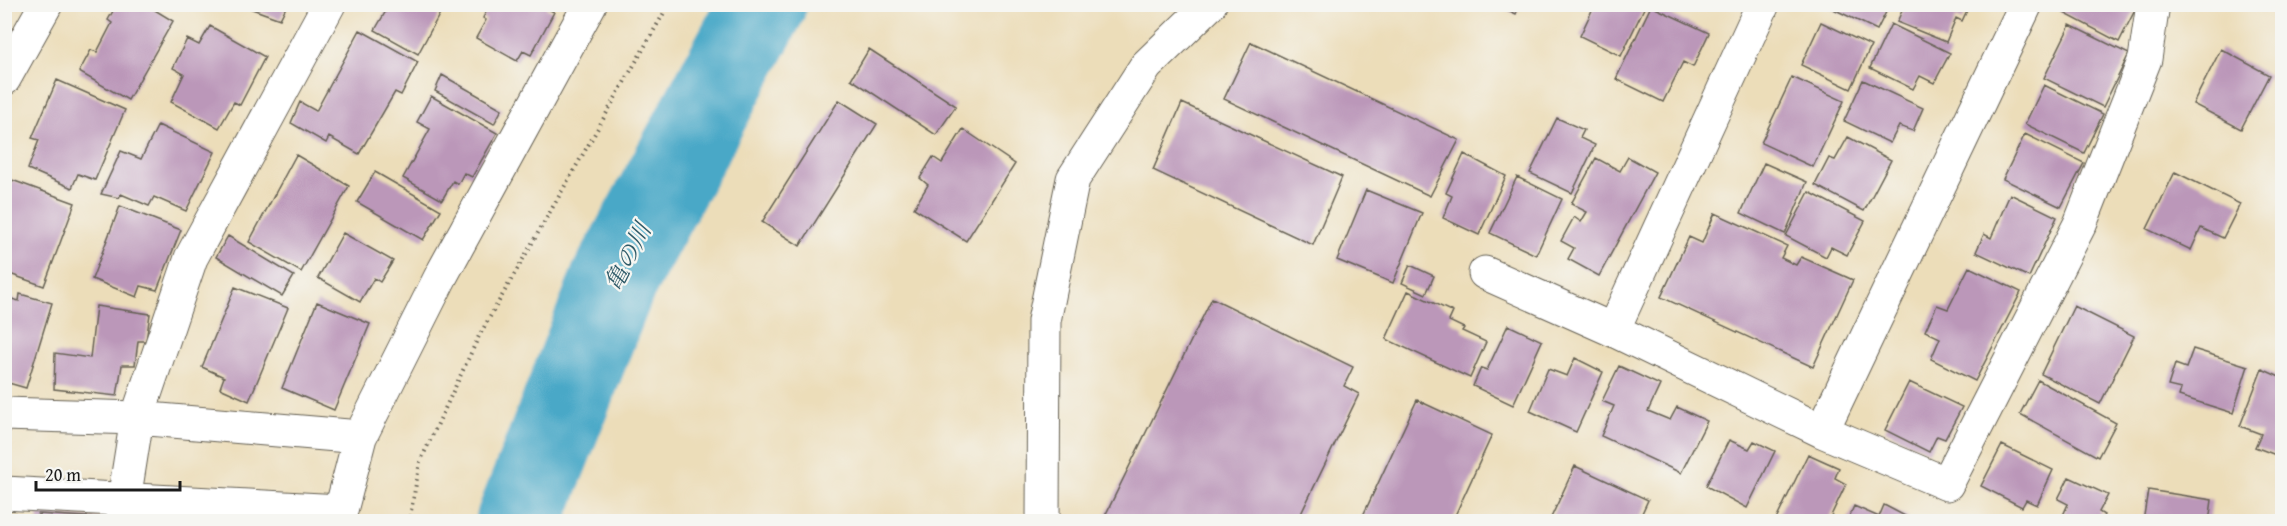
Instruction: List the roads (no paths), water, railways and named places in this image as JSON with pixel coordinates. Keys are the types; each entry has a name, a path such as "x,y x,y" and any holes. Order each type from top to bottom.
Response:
{"street":[{"path":"4,79 46,4"},
{"path":"124,511 137,418 191,258 330,4"},
{"path":"4,493 124,511 339,516 360,437 441,276 590,4"},
{"path":"1043,522 1044,321 1073,179 1146,66 1210,4"},
{"path":"1613,330 1763,4"},
{"path":"1822,431 2026,4"},
{"path":"1485,273 1613,330 1822,431 1947,484 2080,224 2145,59 2153,4"},
{"path":"4,414 137,418 360,437"}],"waterway":[{"name":"亀の川","path":"519,522 613,282 763,4"}]}
